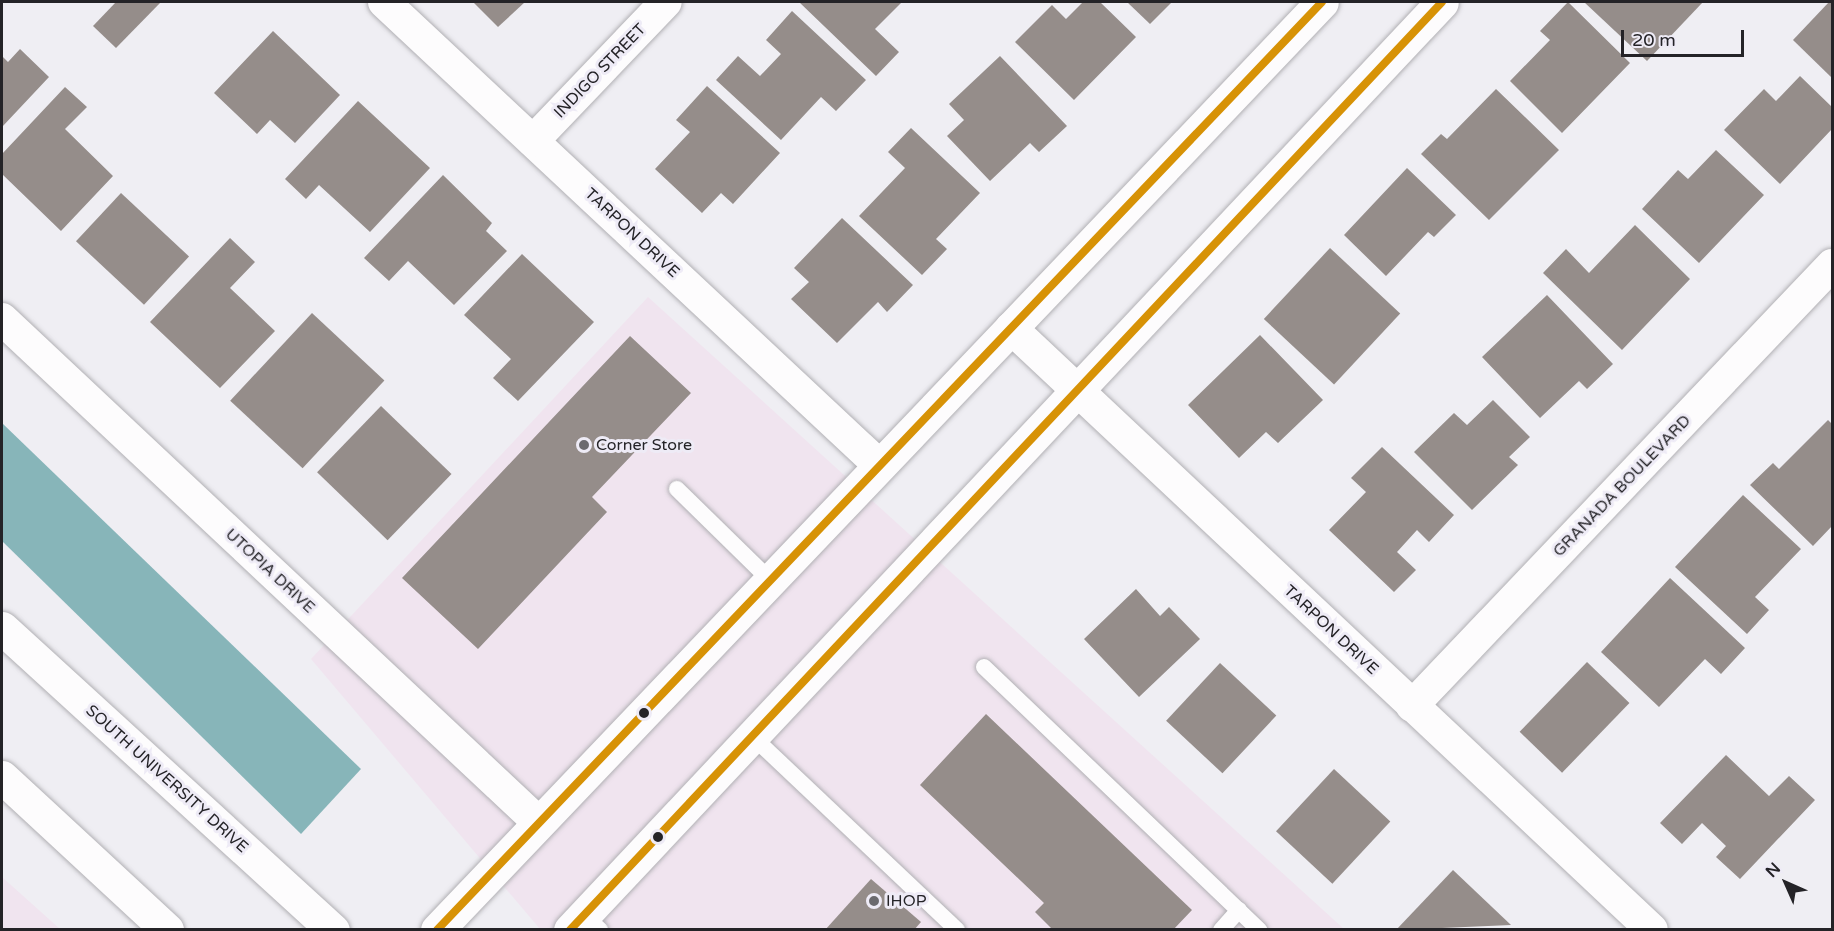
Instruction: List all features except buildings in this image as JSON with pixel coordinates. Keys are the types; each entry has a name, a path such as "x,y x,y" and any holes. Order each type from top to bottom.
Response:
{"main road":[{"path":"437,930 1323,2"},
{"path":"585,925 752,735 1442,2"},
{"name":"SOUTH UNIVERSITY DRIVE","path":"2,628 333,930"},
{"path":"2,777 167,930"}],"street":[{"name":"TARPON DRIVE","path":"384,2 879,465"},
{"name":"INDIGO STREET","path":"533,141 666,2"},
{"name":"GRANADA BOULEVARD","path":"1412,706 1833,265"},
{"name":"UTOPIA DRIVE","path":"2,319 539,823"},
{"name":"TARPON DRIVE","path":"1011,328 1652,930"}],"lane":[{"path":"677,489 770,580"},
{"path":"984,667 1260,930"},
{"path":"752,735 957,930"},
{"path":"1221,930 1239,910"}],"shaded area":[{"path":"648,297 1344,929 540,929 311,659"},
{"path":"2,877 60,929 2,929"}],"water":[{"path":"2,423 361,769 301,834 2,541"}],"transit line":[{"path":"437,930 1322,2"},
{"path":"570,930 1442,2"}],"place":[{"name":"Corner Store","path":"584,445"},
{"name":"IHOP","path":"874,901"}]}
